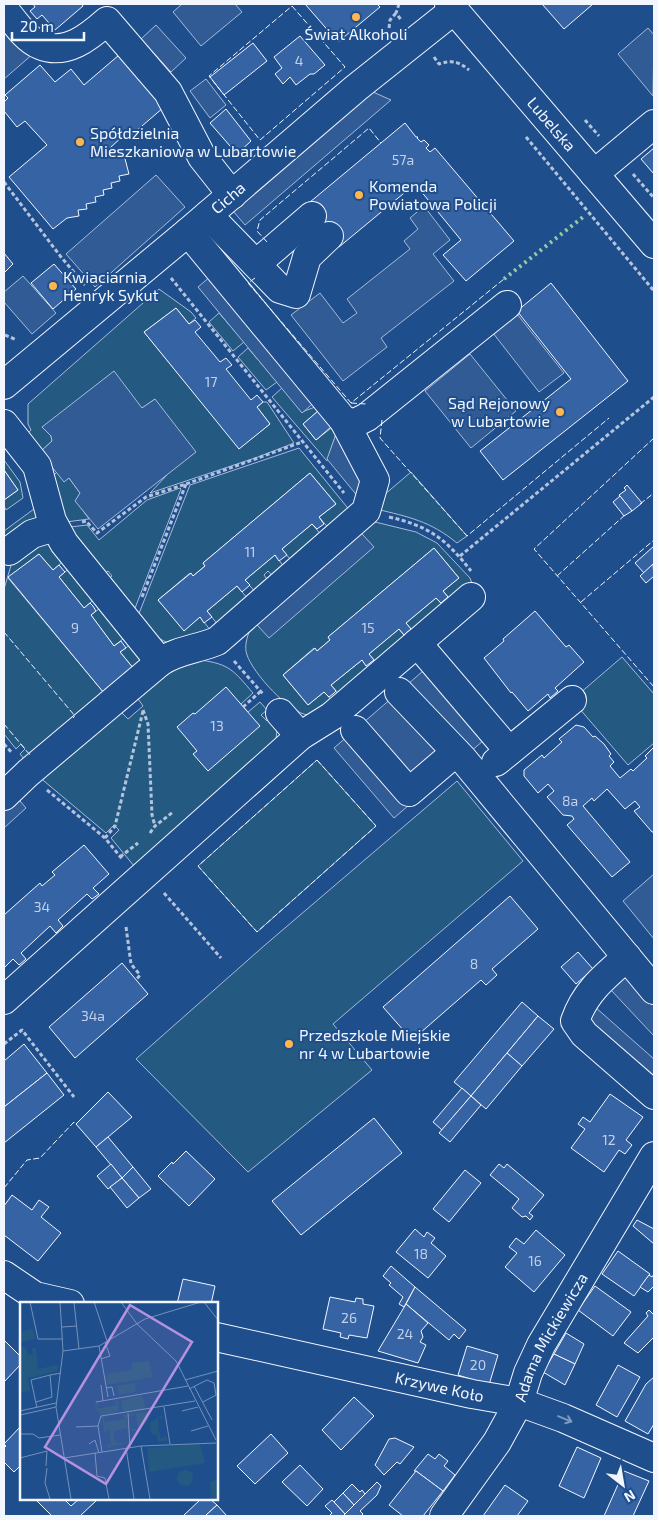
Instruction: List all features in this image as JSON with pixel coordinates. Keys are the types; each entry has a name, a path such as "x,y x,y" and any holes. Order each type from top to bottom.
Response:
{"street":[{"name":"Cicha","path":"8,374 188,232 356,88 417,39 451,7"},
{"name":"Lubelska","path":"451,7 654,244"},
{"path":"4,9 28,36 40,45 60,49 78,43 107,21 168,92 202,157 232,195"},
{"path":"594,174 654,124"},
{"path":"208,215 280,289 296,294 305,260 320,226 256,264"},
{"path":"4,796 28,773 160,662 168,657 203,647 223,648 363,513 375,480 344,421 188,232"},
{"path":"344,421 355,422 367,417 442,367 507,305"},
{"path":"4,424 38,469 55,527 73,555 160,662"},
{"path":"9,551 32,534 55,527"},
{"path":"4,1000 300,736 332,716 471,597"},
{"path":"417,643 509,750"},
{"path":"398,692 478,776 654,990"},
{"path":"478,776 572,700"},
{"path":"280,713 300,736"},
{"path":"355,730 409,792 456,752"},
{"path":"627,957 598,981 580,1006 575,1022 584,1034 654,1094"},
{"name":"Adama Mickiewicza","path":"444,1516 497,1442 519,1402 528,1373 541,1346 654,1156"},
{"path":"4,1275 35,1296 61,1302"},
{"name":"Krzywe Koło","path":"218,1337 472,1394 519,1402 563,1418 654,1458"}],"path":[{"path":"399,4 396,14 440,64 449,61 459,62 469,70"},
{"path":"520,130 654,291"},
{"path":"4,182 60,257 91,292"},
{"path":"167,274 302,442 363,513 419,525 440,537 460,556 476,580 476,587 471,597"},
{"path":"198,323 204,319"},
{"path":"229,361 234,357"},
{"path":"260,399 264,395"},
{"path":"460,556 654,396"},
{"path":"55,527 86,521 97,533 146,497 302,442"},
{"path":"131,626 186,484"},
{"path":"223,648 280,713"},
{"path":"243,707 261,691"},
{"path":"139,704 144,711 148,724 152,815 155,826 148,835"},
{"path":"105,838 115,826 144,711"},
{"path":"4,744 28,773 105,838 138,881"},
{"path":"120,856 134,846"},
{"path":"163,892 222,958"},
{"path":"114,902 123,914 131,964 140,975 136,980"},
{"path":"4,1044 22,1030 74,1097"}],"shaded area":[{"path":"182,4 235,4 242,12 201,46 173,12"},
{"path":"4,24 34,53 4,79"},
{"path":"156,25 186,58 171,72 141,39"},
{"path":"648,28 654,35 653,96 618,54"},
{"path":"206,79 226,105 210,118 190,91"},
{"path":"373,92 391,100 245,225 233,211"},
{"path":"156,175 185,207 95,287 66,254"},
{"path":"424,206 450,240 433,254 454,281 381,338 387,347 343,381 291,315 320,293 343,323 357,313 347,299 410,249 404,241 418,229 410,218"},
{"path":"212,275 316,401 302,413 198,287"},
{"path":"23,276 56,313 32,334 4,302 4,292"},
{"path":"159,289 191,312 196,318 189,324 176,308 144,332 239,448 270,424 257,407 263,402 267,402 294,443 150,493 167,475 155,399 142,408 42,427 51,436 52,441 40,452 27,434 31,430 28,424 28,404"},
{"path":"219,313 244,342 233,351 209,322"},
{"path":"517,314 564,373 539,392 493,333"},
{"path":"248,348 277,382 266,390 238,357"},
{"path":"470,354 516,411 471,448 425,391"},
{"path":"114,371 142,408 155,399 196,452 98,529 75,501 80,493 69,478 64,482 40,452 52,441 51,436 42,427"},
{"path":"282,388 302,412 315,407 331,421 328,424 318,411 303,424 316,440 335,425 336,434 327,461 272,397"},
{"path":"336,434 368,478 359,498 327,459"},
{"path":"299,448 351,512 331,531 319,517 336,504 310,473 203,563 205,566 193,576 190,573 158,600 184,630 200,617 211,631 168,643 158,638 136,621 190,485"},
{"path":"4,460 20,482 23,498 6,510 4,500 18,490 4,470"},
{"path":"57,472 64,481 69,478 80,493 76,501 89,519 66,522 52,477"},
{"path":"411,472 467,536 457,543 438,530 409,517 376,509 384,495"},
{"path":"180,488 132,616 105,582 112,576 108,571 101,576 70,527 87,525 99,540 147,500"},
{"path":"38,506 40,512 32,526 4,546 4,531"},
{"path":"371,521 416,532 437,543 470,578 473,586 456,606 443,591 459,578 434,548 328,637 330,640 317,651 314,648 283,675 308,705 324,692 337,706 315,715 300,713 282,700 256,672 247,655 246,648 250,629 361,533"},
{"path":"352,523 374,547 269,638 247,614"},
{"path":"312,524 323,537 293,563 282,549"},
{"path":"41,542 55,547 66,559 53,570 39,554 8,578 104,693 134,669 120,652 134,642 142,655 141,669 62,736 25,760 20,754 25,749 21,744 16,749 4,734 4,589 12,562 34,543"},
{"path":"275,555 285,568 274,578 268,571 264,575 269,582 256,593 245,580"},
{"path":"72,566 97,597 84,608 59,577"},
{"path":"237,586 249,600 218,625 207,611"},
{"path":"436,598 449,612 418,637 406,623"},
{"path":"104,605 128,635 114,646 91,615"},
{"path":"399,629 411,644 382,669 369,654"},
{"path":"622,657 654,694 654,743 628,765 572,700"},
{"path":"200,660 225,666 241,679 253,693 241,704 248,712 260,702 267,710 261,715 267,721 273,717 277,730 276,739 139,872 111,838 119,830 114,825 106,833 38,776 129,701 132,704 122,713 128,719 143,706 136,696 171,668"},
{"path":"362,660 374,675 344,700 331,685"},
{"path":"423,671 484,740 394,818 334,748"},
{"path":"317,760 376,826 257,932 198,866"},
{"path":"457,781 523,861 333,1024 372,1070 248,1172 136,1059 265,945"},
{"path":"4,782 26,808 4,828"},
{"path":"654,874 654,939 623,901"},
{"path":"625,973 654,1004 654,1036 610,989"},
{"path":"595,1007 654,1059 654,1078 573,1016"}],"building":[{"path":"33,4 82,4 83,6 55,30 42,15 37,19 30,11 35,7"},
{"path":"305,4 377,4 380,7 338,42"},
{"path":"542,4 593,4 564,29"},
{"path":"300,36 325,65 296,85 290,77 283,84 275,74 282,68 274,57"},
{"path":"253,43 267,61 224,95 210,77"},
{"name":"Spółdzielnia Mieszkaniowa w Lubartowie","path":"119,55 164,107 127,139 124,135 110,148 118,157 124,155 129,174 119,176 120,181 111,183 112,188 103,190 104,195 95,197 96,202 86,204 87,209 78,210 79,216 67,218 53,229 9,177 47,145 25,121 17,127 4,111 4,102 8,98 5,95 40,65 55,82 71,69 84,85"},
{"path":"226,109 251,141 237,154 210,123"},
{"name":"Komenda Powiatowa Policji","path":"405,123 421,142 424,140 429,145 426,148 430,152 435,148 514,241 466,281 443,255 461,240 415,184 339,247 304,207"},
{"path":"654,148 654,171 653,173 641,159"},
{"path":"4,253 13,264 4,273"},
{"path":"54,264 76,289 53,309 31,283"},
{"name":"Sąd Rejonowy w Lubartowie","path":"551,283 628,381 503,480 480,451 571,379 517,311"},
{"path":"176,308 189,324 195,320 201,327 195,332 220,362 226,358 232,365 226,369 251,400 257,395 263,402 257,407 270,424 239,449 144,332"},
{"path":"318,411 331,427 316,440 303,424"},
{"path":"4,470 18,490 4,500"},
{"path":"310,473 336,504 319,517 324,524 317,529 312,524 282,549 287,555 279,561 275,555 245,580 250,585 242,592 237,586 207,611 212,617 204,623 200,617 184,631 158,600 191,573 193,576 205,566 203,563"},
{"path":"627,485 642,503 632,511 619,495 626,490 624,488"},
{"path":"620,496 632,511 624,516 613,502"},
{"path":"654,546 654,563 644,573 635,563"},
{"path":"434,548 459,578 443,591 448,597 441,603 436,598 406,623 411,629 408,632 404,635 399,629 369,654 374,660 366,666 362,660 331,685 336,691 333,694 329,697 324,692 308,705 283,675 315,648 317,651 330,640 328,637"},
{"path":"39,554 53,570 59,565 65,572 59,577 84,608 90,603 93,606 96,611 91,615 114,646 121,641 126,648 120,652 134,669 104,693 8,577"},
{"path":"653,564 654,576 646,583 640,576"},
{"path":"535,611 566,647 569,645 584,662 555,688 558,691 550,698 548,694 528,711 511,693 484,658"},
{"path":"226,687 260,726 208,771 193,754 197,751 177,727"},
{"path":"576,725 584,727 593,737 595,736 604,744 614,762 610,766 620,778 631,769 633,771 647,758 645,756 654,747 654,832 634,811 640,807 635,801 625,809 607,789 594,801 592,798 583,806 630,862 612,877 567,825 574,819 572,816 563,815 547,797 554,791 548,784 538,793 524,776 524,770 542,755 544,758 562,742 559,739"},
{"path":"84,845 109,874 93,888 99,894 92,899 87,894 58,920 63,926 56,933 50,926 21,953 26,959 19,965 13,959 4,968 4,915 40,883 42,886 55,875 52,872"},
{"path":"510,896 538,929 492,969 497,975 486,985 481,980 412,1040 383,1007"},
{"path":"578,952 593,969 576,984 561,967"},
{"path":"122,963 148,994 75,1058 49,1027"},
{"path":"522,1002 538,1016 471,1096 454,1082"},
{"path":"538,1016 554,1029 522,1066 507,1053"},
{"path":"24,1044 47,1073 4,1107 4,1061"},
{"path":"507,1053 522,1066 486,1109 471,1096"},
{"path":"47,1073 64,1095 4,1143 4,1107"},
{"path":"462,1088 471,1096 442,1130 433,1122"},
{"path":"108,1092 132,1117 96,1147 76,1124"},
{"path":"610,1094 643,1117 626,1140 632,1145 625,1154 619,1150 604,1172 571,1148 585,1129 578,1124 583,1117 590,1122"},
{"path":"471,1096 481,1105 450,1142 439,1133"},
{"path":"374,1118 402,1153 301,1235 272,1201"},
{"path":"108,1137 133,1167 122,1178 96,1147"},
{"path":"186,1151 215,1179 189,1206 158,1176"},
{"path":"111,1164 122,1178 108,1189 97,1176"},
{"path":"499,1164 504,1168 507,1164 544,1195 529,1213 533,1216 530,1220 526,1216 522,1217 512,1208 519,1199 490,1175"},
{"path":"133,1167 151,1189 139,1198 122,1178"},
{"path":"465,1170 481,1183 449,1222 433,1209"},
{"path":"122,1178 139,1198 127,1208 110,1187"},
{"path":"12,1195 32,1210 39,1200 49,1207 41,1217 61,1233 38,1261 4,1235 4,1206"},
{"path":"637,1220 654,1229 654,1244 633,1226"},
{"path":"415,1229 424,1237 427,1232 435,1238 431,1243 446,1256 428,1278 396,1252"},
{"path":"536,1230 565,1255 534,1292 505,1267 517,1253 509,1247 516,1238 524,1244"},
{"path":"618,1251 650,1274 634,1296 602,1274"},
{"path":"391,1266 415,1287 404,1307 399,1304 403,1297 389,1285 391,1283 383,1276"},
{"path":"654,1274 654,1286 648,1292 640,1287 649,1275 652,1277"},
{"path":"183,1279 215,1286 211,1302 177,1302"},
{"path":"595,1286 631,1312 613,1336 578,1310"},
{"path":"415,1287 466,1330 459,1339 454,1334 449,1340 406,1304"},
{"path":"330,1297 355,1302 356,1298 363,1299 363,1304 374,1306 367,1338 349,1335 348,1339 340,1337 341,1333 323,1329"},
{"path":"406,1304 428,1323 421,1331 423,1337 420,1342 426,1345 418,1363 378,1351"},
{"path":"649,1310 654,1315 654,1337 638,1353 624,1343 648,1316 646,1313"},
{"path":"566,1333 584,1344 575,1364 554,1354"},
{"path":"4,1340 20,1356 20,1365 4,1382"},
{"path":"467,1346 498,1355 489,1385 458,1375"},
{"path":"554,1354 575,1364 565,1385 543,1372"},
{"path":"618,1365 640,1377 617,1417 596,1405"},
{"path":"654,1377 654,1424 648,1434 625,1421 646,1384"},
{"path":"354,1397 374,1416 341,1450 322,1430"},
{"path":"20,1427 20,1466 14,1472 4,1462 4,1448 6,1446 4,1444"},
{"path":"271,1434 288,1453 255,1484 237,1466"},
{"path":"395,1438 414,1447 400,1464 397,1462 384,1475 375,1465 389,1439"},
{"path":"577,1447 601,1458 584,1498 559,1486"},
{"path":"428,1454 435,1459 439,1454 448,1461 444,1466 455,1475 443,1491 414,1471"},
{"path":"300,1465 323,1489 307,1506 282,1482"},
{"path":"416,1471 443,1491 423,1516 403,1516 389,1505"},
{"path":"624,1471 649,1481 633,1516 604,1516"},
{"path":"377,1482 381,1486 377,1495 360,1511 363,1514 361,1516 343,1516"},
{"path":"352,1484 365,1494 354,1505 343,1493"},
{"path":"505,1485 528,1501 517,1516 483,1516"},
{"path":"343,1493 354,1505 345,1514 334,1502"},
{"path":"36,1500 65,1500 71,1506 78,1500 97,1500 80,1516 52,1516"},
{"path":"200,1500 211,1500 217,1505 205,1516 183,1516"},
{"path":"332,1500 345,1514 343,1516 329,1516 332,1513 325,1506"},
{"path":"217,1505 227,1516 205,1516"}],"hedge":[{"path":"504,279 583,217"}],"fence":[{"path":"292,6 345,67 260,140 209,76 292,6"},
{"path":"267,242 257,231 260,220 369,128 381,143"},
{"path":"255,278 248,283 351,403 504,279"},
{"path":"351,403 366,404"},
{"path":"382,420 380,438 467,536 609,418"},
{"path":"654,438 534,549 654,687"},
{"path":"640,504 654,493"},
{"path":"557,576 626,514"},
{"path":"581,602 654,540"},
{"path":"4,632 75,716 73,718"},
{"path":"4,724 30,755 31,753"},
{"path":"317,760 376,826 257,932 198,866 317,760"},
{"path":"4,1188 27,1160 40,1158 74,1122 76,1124"}],"place":[{"name":"Świat Alkoholi","path":"356,17"},
{"name":"Spółdzielnia Mieszkaniowa w Lubartowie","path":"80,142"},
{"name":"Komenda Powiatowa Policji","path":"359,195"},
{"name":"Kwiaciarnia Henryk Sykut","path":"53,286"},
{"name":"Sąd Rejonowy w Lubartowie","path":"560,412"},
{"name":"Przedszkole Miejskie nr 4 w Lubartowie","path":"289,1044"}]}
